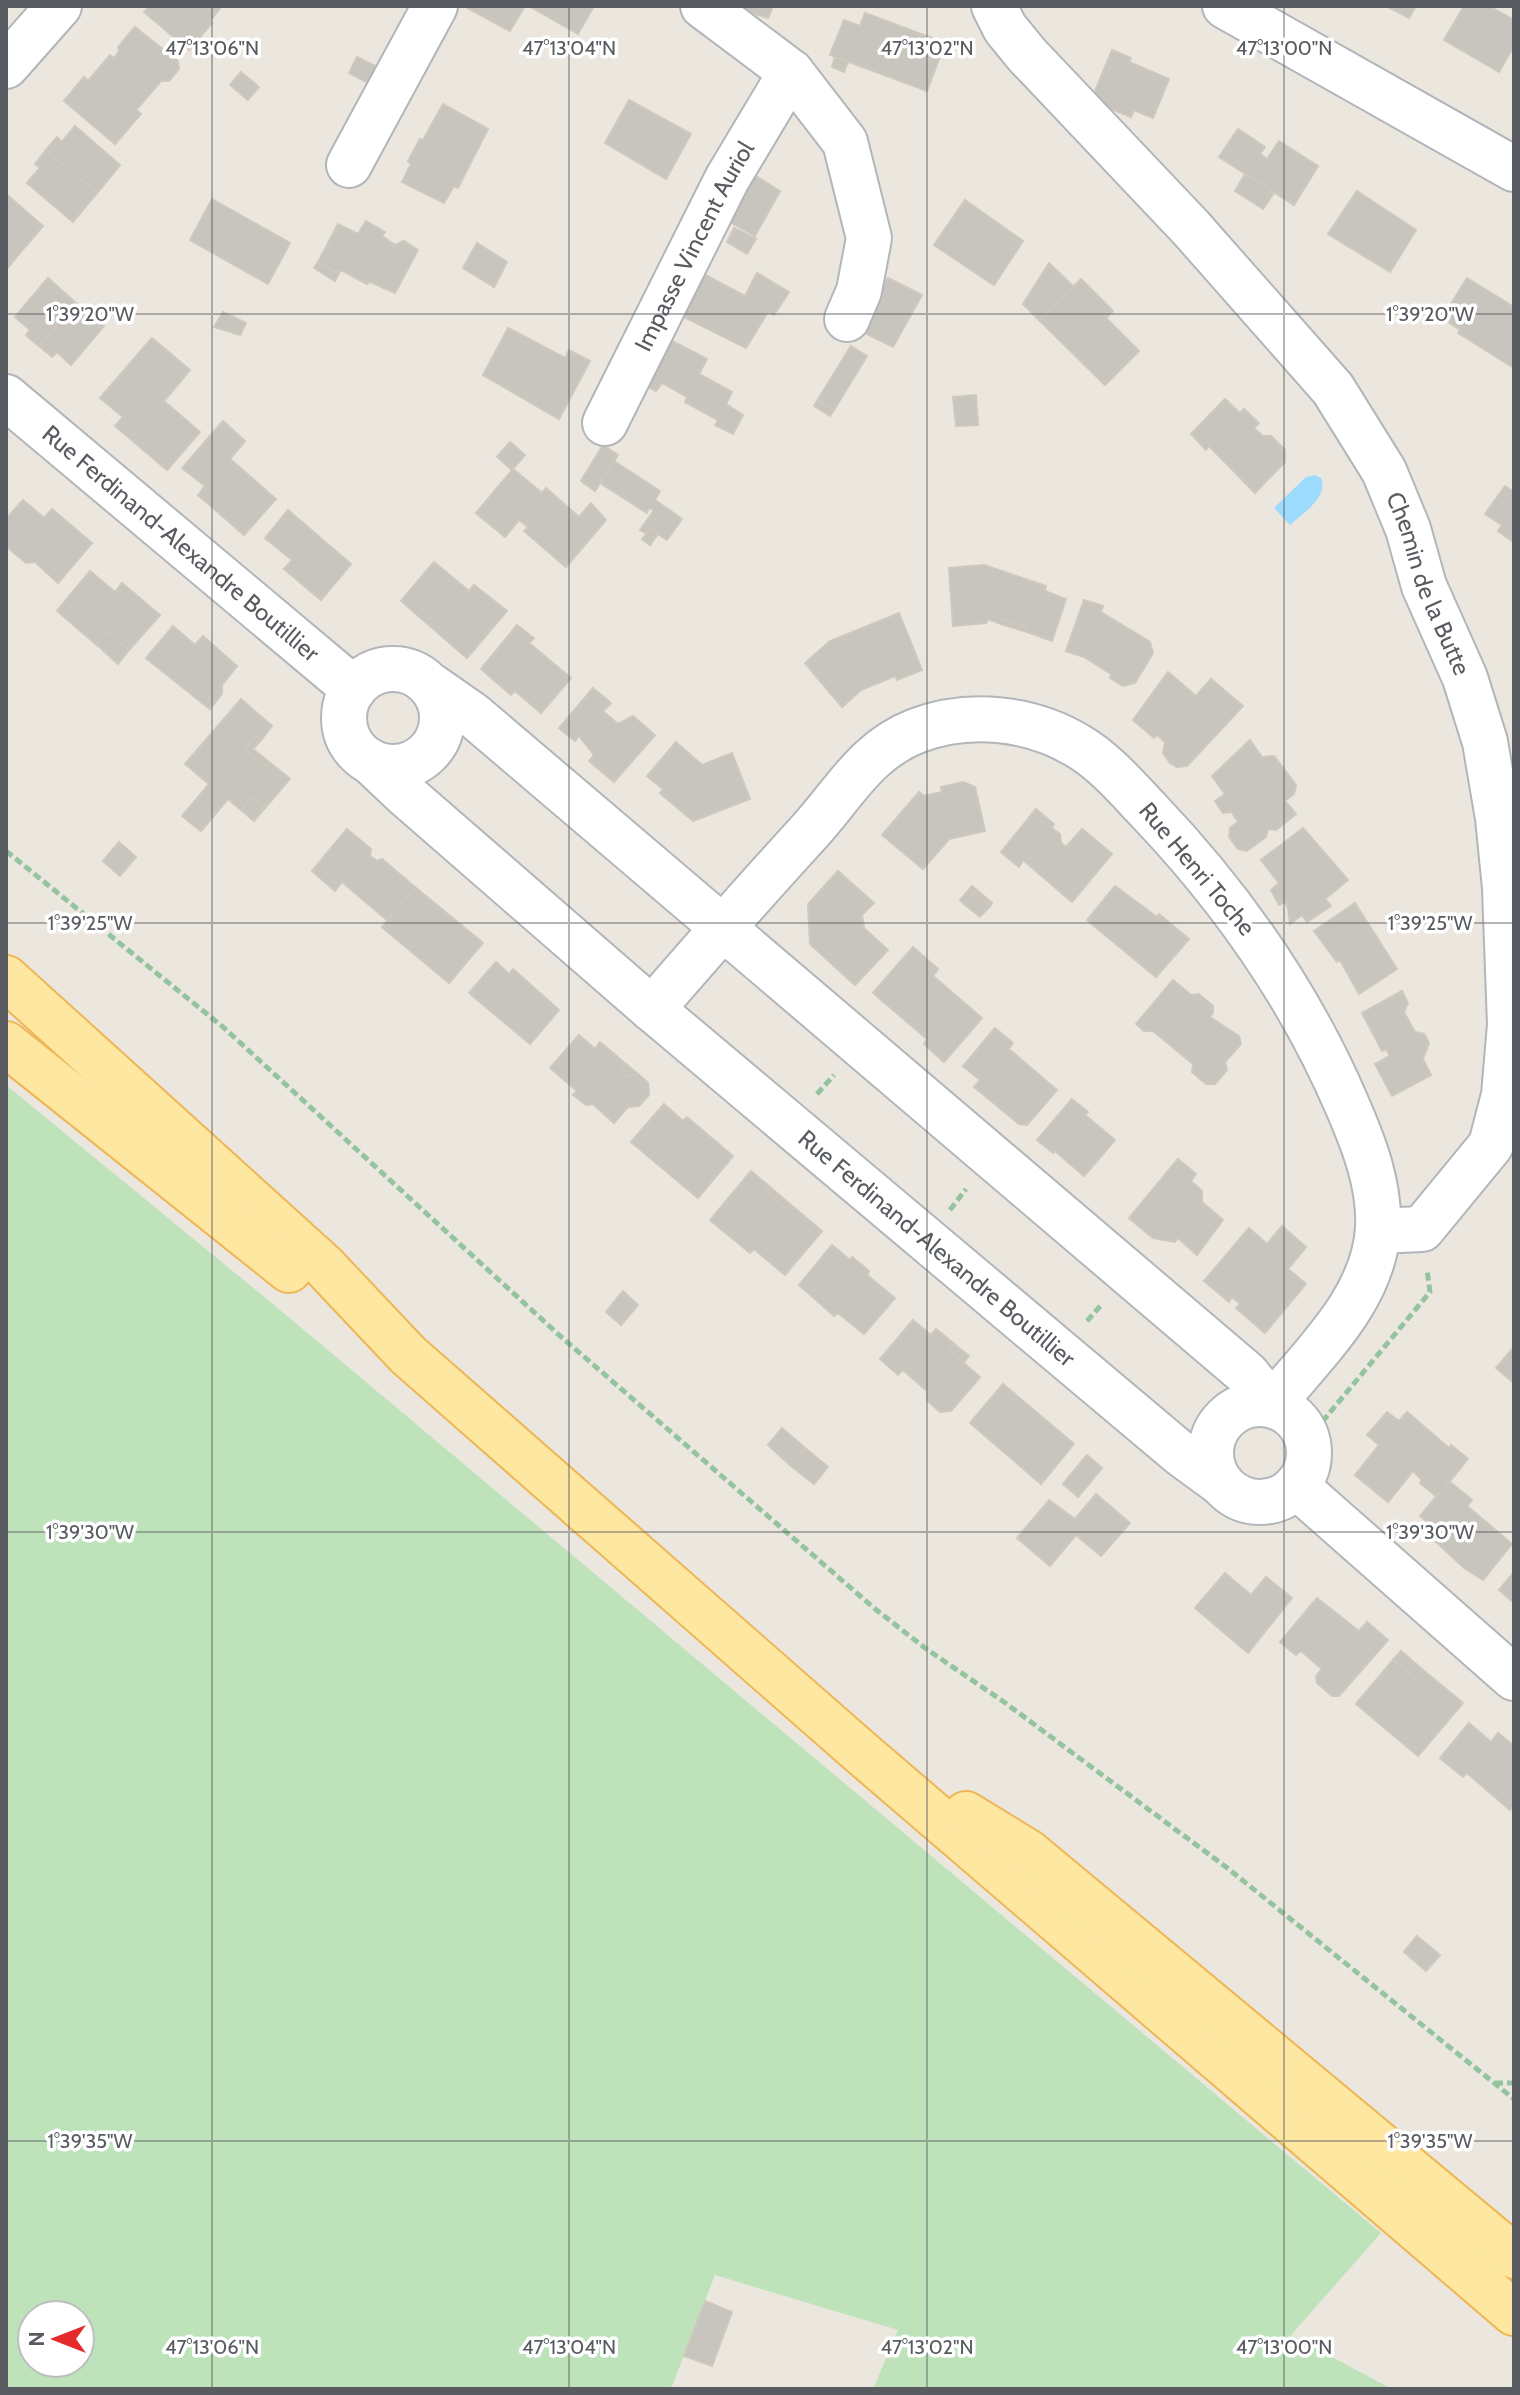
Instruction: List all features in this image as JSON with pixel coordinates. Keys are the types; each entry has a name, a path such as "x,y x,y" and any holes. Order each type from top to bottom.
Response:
{"main road":[{"path":"6,978 324,1266 408,1355 857,1749 1514,2313"},
{"path":"6,1044 339,1311 408,1355"},
{"path":"857,1749 1028,1852 1514,2256"}],"street":[{"path":"6,66 59,6"},
{"path":"349,165 435,6"},
{"path":"703,6 791,72 845,142 869,238 859,291 847,319"},
{"name":"Chemin de la Butte","path":"994,6 1005,28 1027,55 1191,228 1333,389 1384,471 1408,529 1424,586 1465,678 1485,742 1498,818 1509,959 1509,1039 1504,1095 1491,1145 1422,1229"},
{"path":"1225,6 1514,169"},
{"name":"Impasse Vincent Auriol","path":"605,423 727,179 791,72"},
{"name":"Rue Ferdinand-Alexandre Boutillier","path":"6,397 354,689"},
{"path":"430,685 439,699 442,716 440,733 420,759 404,766 388,767 371,762 355,749 346,730 345,709 354,689 371,674 391,669 409,671 430,685 473,715 1247,1374 1272,1405 1294,1418 1303,1428 1307,1440 1308,1464 1296,1486 1278,1498 1257,1502 1238,1496 1222,1484 1214,1471 1211,1455 1213,1441 1220,1424 1230,1414 1245,1406 1272,1405"},
{"name":"Rue Henri Toche","path":"722,928 817,823 874,754 895,741 933,725 985,719 1036,726 1080,746 1123,784 1213,881 1258,941 1299,1006 1335,1078 1371,1166 1377,1199 1378,1231 1358,1297 1272,1405"},
{"name":"Rue Ferdinand-Alexandre Boutillier","path":"371,762 652,1009 1181,1454 1222,1484"},
{"path":"652,1009 722,928"},
{"path":"1378,1231 1422,1229"},
{"path":"1296,1486 1514,1678"}],"path":[{"path":"6,851 223,1027 559,1335 874,1608 1226,1867 1514,2099"},
{"path":"790,1125 860,1045"},
{"path":"926,1239 992,1157"},
{"path":"1307,1440 1430,1292 1422,1229"},
{"path":"1061,1352 1128,1273"},
{"path":"1495,2083 1514,2083"}],"green space":[{"path":"6,1085 268,1300 1381,2233 1291,2335 1392,2389 873,2389 898,2330 715,2275 671,2389 6,2389"}],"water":[{"path":"1315,475 1321,478 1322,485 1318,498 1290,525 1274,508 1306,477"}],"building":[{"path":"150,6 222,6 189,50 144,12"},
{"path":"464,6 525,6 510,31"},
{"path":"529,6 594,6 578,34"},
{"path":"728,6 773,6 768,18"},
{"path":"1386,6 1416,6 1409,18"},
{"path":"1464,6 1489,6 1514,20 1514,46 1499,72 1444,40"},
{"path":"865,13 932,38 928,51 940,56 927,91 830,55 844,20 860,26"},
{"path":"135,27 178,61 179,69 169,81 161,81 136,110 141,114 115,144 64,101 84,77 88,81 110,55 114,58 118,47"},
{"path":"1112,50 1131,58 1129,62 1169,79 1153,118 1134,110 1131,117 1111,109 1106,120 1090,103"},
{"path":"357,57 383,70 374,86 349,73"},
{"path":"835,57 848,62 844,72 832,67"},
{"path":"241,72 259,87 248,100 230,85"},
{"path":"629,100 691,134 666,179 605,143"},
{"path":"443,104 488,129 458,188 454,186 444,203 402,182 411,164 408,161"},
{"path":"75,126 120,165 97,193 46,150 57,137 62,142"},
{"path":"1238,129 1265,147 1260,154 1267,159 1279,141 1318,166 1294,205 1219,157"},
{"path":"46,150 97,193 73,222 27,183 40,168 35,164"},
{"path":"749,172 780,191 755,236 723,218"},
{"path":"1245,174 1274,193 1263,209 1235,191"},
{"path":"1357,191 1416,230 1390,272 1328,234"},
{"path":"6,194 43,226 19,254 6,243"},
{"path":"212,199 290,243 268,284 190,240"},
{"path":"965,200 1023,241 994,285 934,245"},
{"path":"366,221 385,232 382,236 395,245 404,241 418,250 395,293 318,262 338,224 358,234"},
{"path":"734,228 756,239 747,254 727,242"},
{"path":"6,243 19,254 6,270"},
{"path":"477,243 507,262 494,287 463,268"},
{"path":"318,262 339,273 335,281 314,268"},
{"path":"1049,263 1074,287 1040,321 1023,304"},
{"path":"696,270 745,296 757,273 789,292 774,315 768,312 746,348 674,312"},
{"path":"48,278 76,303 39,346 26,335 30,330 15,317"},
{"path":"888,278 922,295 893,347 857,329"},
{"path":"1467,278 1514,307 1514,368 1458,333 1460,330 1442,318"},
{"path":"1081,279 1113,311 1106,318 1139,351 1105,385 1040,321"},
{"path":"76,303 104,326 71,365 57,352 52,357 39,346"},
{"path":"223,312 246,323 240,335 214,327"},
{"path":"508,328 565,358 569,350 590,361 559,419 483,375"},
{"path":"662,336 707,359 699,374 732,392 726,404 743,415 733,434 715,425 718,420 685,402 687,397 662,383 656,391 637,381"},
{"path":"152,338 190,370 164,401 200,432 167,470 115,426 123,417 100,398"},
{"path":"851,346 867,356 834,410 817,401"},
{"path":"976,395 978,425 956,426 953,397"},
{"path":"1225,399 1240,413 1244,409 1259,423 1254,428 1263,436 1271,436 1285,450 1285,462 1255,493 1209,446 1206,450 1191,434"},
{"path":"817,401 834,410 830,416 814,406"},
{"path":"223,421 245,441 230,459 276,499 244,535 198,495 205,486 182,468"},
{"path":"510,442 525,455 512,470 497,457"},
{"path":"603,445 618,455 595,491 581,481"},
{"path":"614,461 660,491 655,500 682,519 667,540 650,529 646,533 640,530 654,510 649,508 647,513 600,483"},
{"path":"513,469 542,493 546,488 579,517 591,503 606,520 566,567 524,531 528,527 519,520 505,537 476,513"},
{"path":"1505,486 1514,492 1512,541 1498,531 1502,525 1485,514"},
{"path":"23,500 44,518 52,509 92,543 58,583 35,562 26,563 6,546 6,519"},
{"path":"288,510 351,564 321,600 284,569 292,560 265,538"},
{"path":"650,529 658,534 650,545 642,539"},
{"path":"434,562 469,591 474,585 507,611 467,658 401,601"},
{"path":"984,565 1046,586 1045,591 1066,599 1052,641 1003,619 1001,624 988,619 986,623 953,626 949,568"},
{"path":"90,571 115,592 122,583 160,615 129,650 107,632 97,645 57,611"},
{"path":"1084,600 1103,606 1101,612 1150,642 1153,653 1135,683 1123,686 1110,678 1111,674 1084,657 1066,651"},
{"path":"899,613 922,670 897,680 895,676 861,690 842,707 805,663 830,641"},
{"path":"1003,619 1028,628 1027,632 1001,624"},
{"path":"517,625 534,638 529,643 571,678 541,713 515,691 511,695 481,669"},
{"path":"173,626 195,645 203,636 237,666 222,685 222,694 210,709 146,658"},
{"path":"107,632 129,650 118,664 97,645"},
{"path":"1168,672 1196,696 1211,679 1243,706 1187,766 1177,767 1170,763 1163,753 1165,742 1157,735 1154,738 1133,720"},
{"path":"593,688 611,703 603,711 618,724 633,716 655,735 614,782 589,761 594,755 579,736 575,741 559,728"},
{"path":"241,699 272,726 261,740 256,736 245,749 265,766 269,762 290,779 265,808 252,797 241,810 228,799 201,831 182,816 209,784 185,764"},
{"path":"256,736 261,740 253,749 269,762 265,766 245,749"},
{"path":"1250,740 1262,757 1274,756 1296,785 1294,794 1285,801 1296,814 1276,830 1268,829 1266,837 1247,851 1238,849 1229,837 1230,828 1238,822 1232,812 1223,813 1215,801 1225,794 1212,776"},
{"path":"676,742 702,765 732,753 750,799 693,821 660,793 663,789 647,776"},
{"path":"963,782 975,787 985,831 949,839 923,869 882,835 919,792 924,796 942,792 941,787"},
{"path":"252,797 265,808 254,821 241,810"},
{"path":"1036,809 1054,824 1052,828 1060,834 1061,843 1066,847 1082,829 1112,854 1072,902 1023,860 1019,867 1001,852"},
{"path":"1303,828 1348,880 1325,899 1331,906 1307,922 1302,915 1290,924 1285,902 1279,905 1271,890 1279,883 1261,860"},
{"path":"347,829 371,849 370,856 377,861 382,859 415,887 387,920 342,882 335,891 312,871"},
{"path":"119,842 136,857 120,876 103,861"},
{"path":"838,871 874,903 862,915 864,928 888,950 855,985 810,944 808,904"},
{"path":"972,886 992,903 990,906 973,892 964,904 960,900"},
{"path":"1115,886 1157,917 1159,914 1189,939 1156,977 1087,920"},
{"path":"415,887 483,943 449,983 382,927"},
{"path":"973,892 990,906 980,917 964,904"},
{"path":"1355,903 1397,969 1359,994 1340,960 1337,962 1314,931"},
{"path":"913,947 938,969 933,976 982,1018 944,1062 924,1044 927,1039 873,993"},
{"path":"496,962 509,974 513,969 559,1010 530,1044 469,993"},
{"path":"1173,980 1191,995 1199,994 1213,1006 1210,1017 1239,1036 1241,1044 1225,1062 1227,1070 1215,1084 1206,1084 1192,1072 1193,1064 1153,1031 1144,1031 1136,1024"},
{"path":"1402,991 1408,1003 1404,1012 1415,1032 1424,1034 1429,1043 1423,1059 1431,1075 1392,1096 1375,1064 1390,1056 1386,1049 1382,1051 1362,1013"},
{"path":"995,1028 1013,1043 1009,1049 1057,1090 1027,1125 1019,1124 974,1087 980,1080 963,1066"},
{"path":"579,1035 595,1049 600,1042 626,1064 620,1070 627,1076 638,1074 648,1083 649,1095 639,1106 628,1107 614,1123 593,1104 586,1105 573,1095 577,1091 550,1068"},
{"path":"626,1064 638,1074 627,1076 620,1070"},
{"path":"1072,1099 1088,1112 1085,1115 1115,1140 1084,1176 1037,1140"},
{"path":"664,1104 683,1121 687,1117 733,1156 698,1198 631,1142"},
{"path":"1178,1159 1196,1174 1191,1181 1202,1191 1202,1202 1223,1220 1197,1255 1178,1238 1175,1242 1153,1238 1129,1218"},
{"path":"751,1171 770,1187 767,1191 786,1208 790,1204 822,1231 785,1275 754,1249 750,1253 710,1220"},
{"path":"770,1187 790,1204 786,1208 767,1191"},
{"path":"1282,1226 1306,1247 1288,1269 1306,1284 1265,1333 1236,1308 1240,1304 1232,1297 1229,1302 1204,1281 1249,1228 1267,1244"},
{"path":"832,1245 869,1271 867,1275 895,1298 864,1334 838,1313 834,1316 799,1285"},
{"path":"623,1291 638,1305 621,1325 606,1312"},
{"path":"913,1320 931,1335 936,1329 954,1344 949,1350 980,1377 951,1411 940,1412 927,1400 927,1391 903,1370 898,1375 880,1359"},
{"path":"954,1344 969,1356 963,1363 949,1350"},
{"path":"1514,1347 1514,1383 1496,1368"},
{"path":"1003,1384 1074,1444 1041,1484 970,1423"},
{"path":"1387,1412 1399,1421 1407,1412 1449,1448 1451,1445 1468,1459 1437,1497 1420,1483 1422,1480 1413,1471 1388,1502 1355,1475 1379,1445 1367,1435"},
{"path":"782,1428 805,1448 790,1465 768,1445"},
{"path":"805,1448 828,1467 814,1484 790,1465"},
{"path":"1087,1455 1102,1468 1078,1497 1063,1484"},
{"path":"1449,1481 1472,1500 1467,1506 1512,1544 1483,1580 1464,1568 1436,1542 1442,1534 1420,1516"},
{"path":"1096,1494 1130,1523 1101,1556 1076,1535 1050,1566 1017,1538 1049,1500 1075,1519"},
{"path":"1514,1572 1514,1603 1499,1590"},
{"path":"1225,1573 1251,1595 1266,1577 1292,1598 1248,1653 1195,1608"},
{"path":"1317,1598 1359,1631 1367,1622 1388,1640 1339,1696 1332,1696 1317,1683 1316,1676 1322,1669 1301,1651 1296,1655 1280,1642"},
{"path":"1401,1651 1423,1670 1416,1679 1393,1660"},
{"path":"1393,1660 1416,1679 1423,1670 1463,1703 1418,1756 1356,1704"},
{"path":"1469,1723 1491,1742 1498,1733 1514,1746 1514,1805 1510,1810 1467,1773 1463,1777 1440,1758"},
{"path":"1417,1936 1440,1955 1426,1971 1404,1952"},
{"path":"705,2301 732,2312 712,2366 684,2356"}]}
